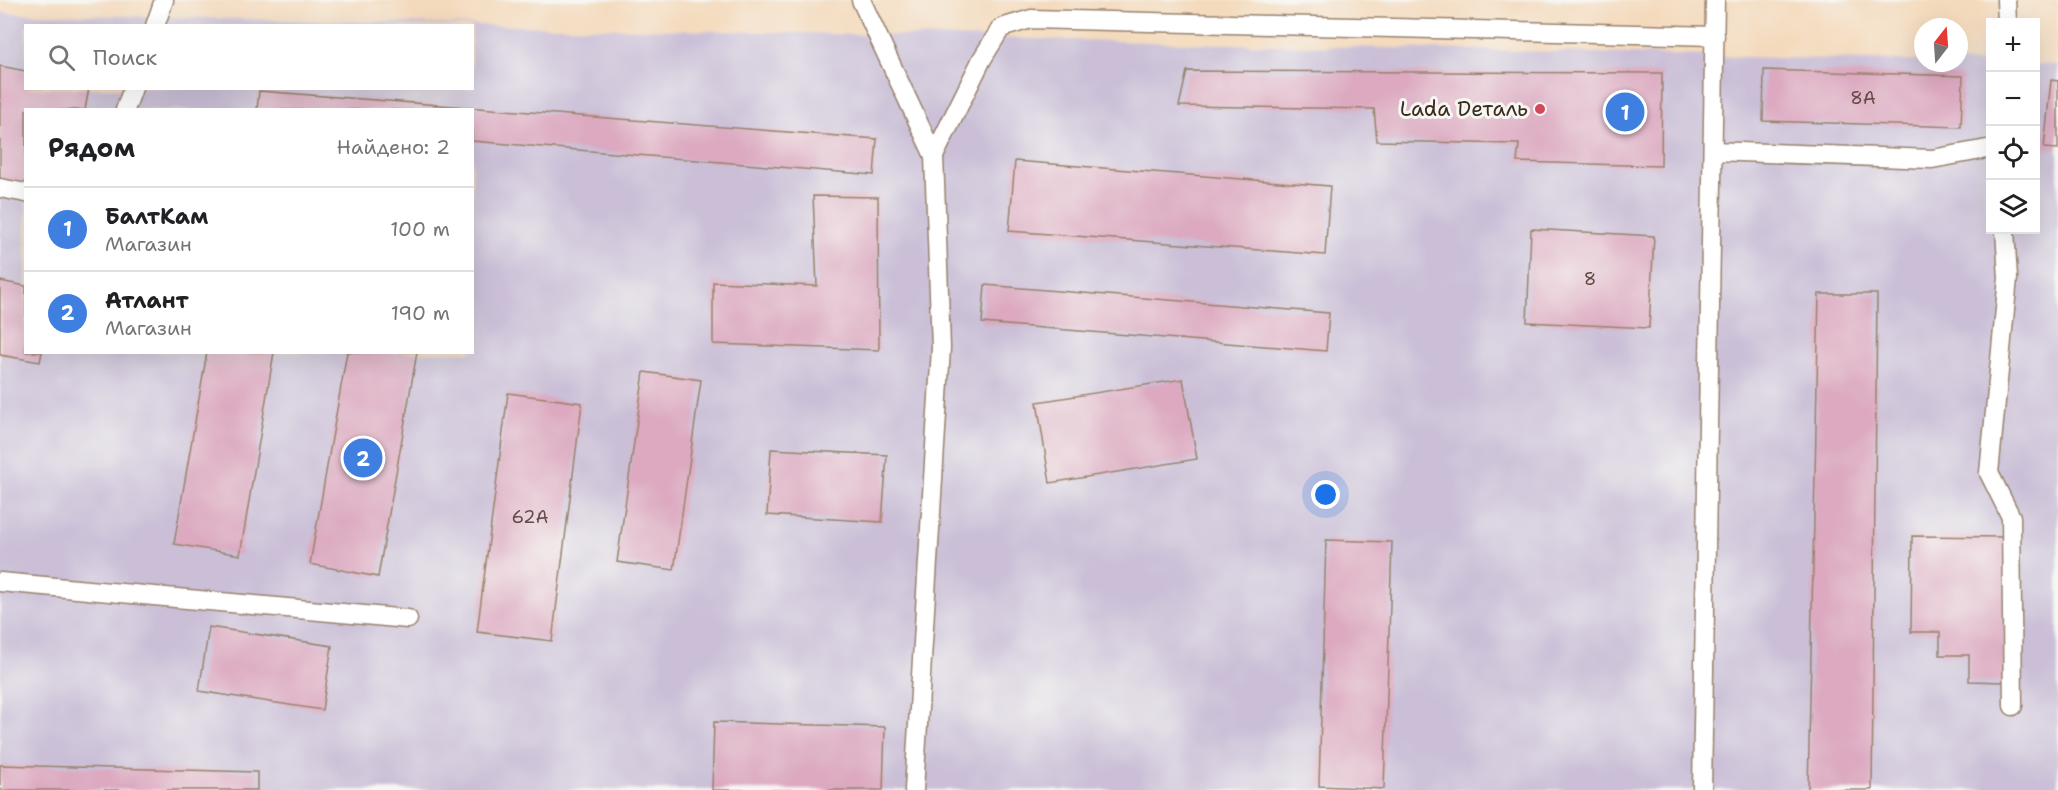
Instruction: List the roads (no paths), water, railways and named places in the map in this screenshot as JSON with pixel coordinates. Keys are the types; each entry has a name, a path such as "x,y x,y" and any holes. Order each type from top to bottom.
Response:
{"lane":[{"path":"156,24 164,0"},
{"path":"861,0 934,156 941,348 914,790"},
{"path":"1702,790 1715,0"},
{"path":"2006,0 2007,18"},
{"path":"934,156 982,58 1001,28 1031,19 1714,36"},
{"path":"126,108 132,90"},
{"path":"1713,151 1932,159 1986,150"},
{"path":"0,188 24,194"},
{"path":"2005,234 2008,278 1989,473 2011,517 2013,706"},
{"path":"0,582 408,619"}],"place":[{"name":"Lada Dеталь","path":"1540,109"},
{"name":"БалтКам","path":"1625,112"},
{"name":"Атлант","path":"363,458"}]}
